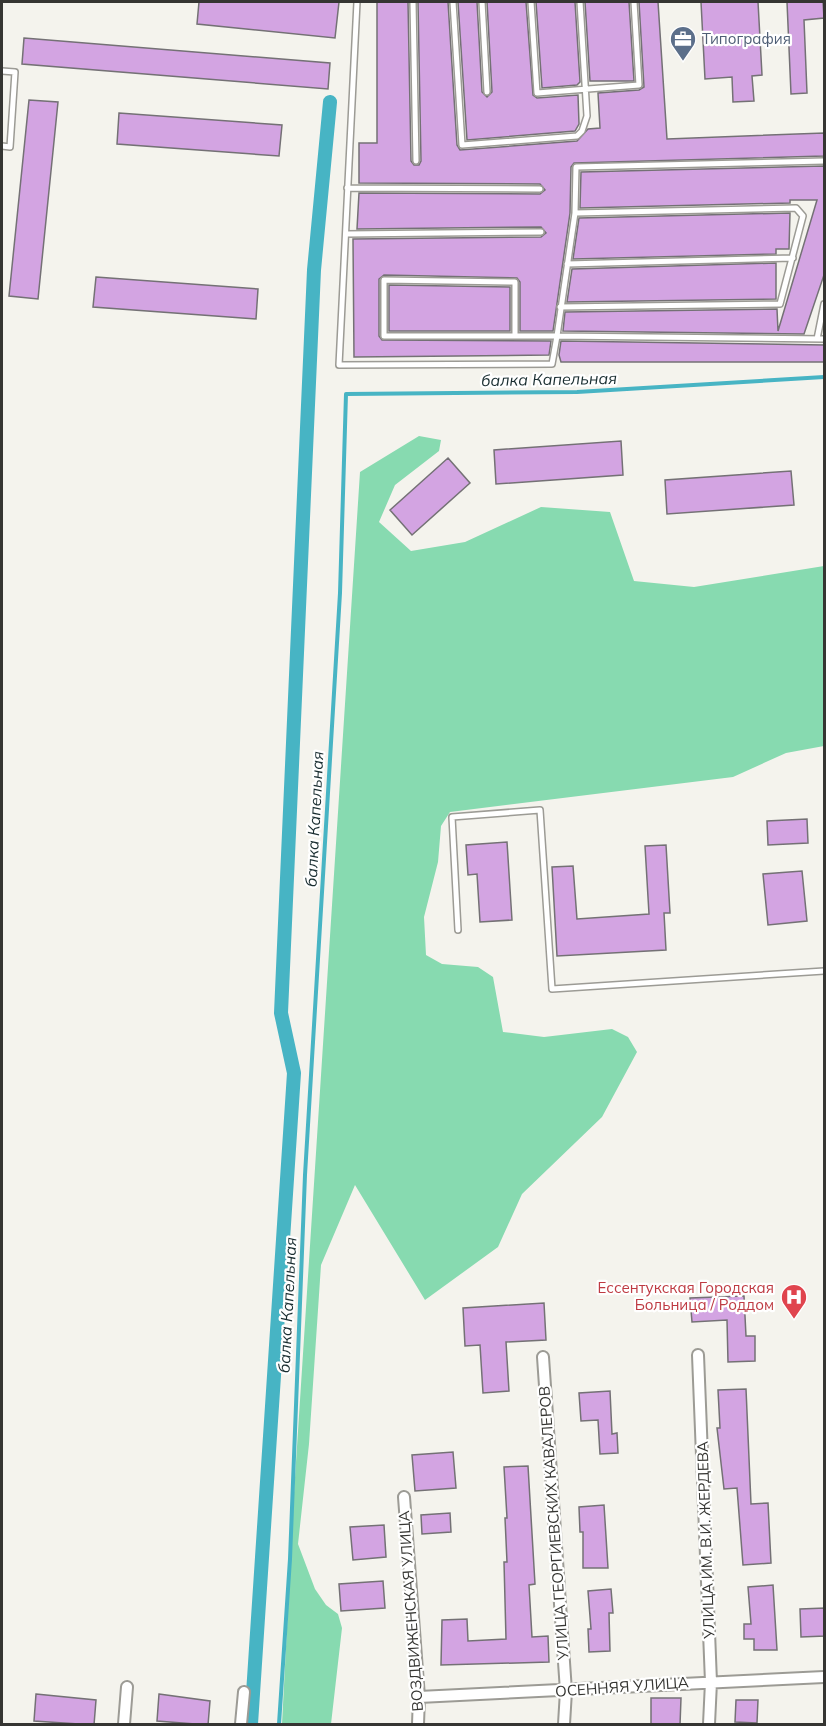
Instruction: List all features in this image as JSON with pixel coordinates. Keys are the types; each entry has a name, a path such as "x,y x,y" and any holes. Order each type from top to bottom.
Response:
{"street":[{"name":"УЛИЦА ИМ. В.И. ЖЕРДЕВА","path":"698,1355 711,1682 709,1725"},
{"name":"УЛИЦА ГЕОРГИЕВСКИХ КАВАЛЕРОВ","path":"543,1357 566,1691 564,1725"},
{"name":"ВОЗДВИЖЕНСКАЯ УЛИЦА","path":"404,1497 419,1697 418,1725"},
{"name":"ОСЕННЯЯ УЛИЦА","path":"419,1697 825,1677"},
{"path":"124,1725 127,1687"},
{"path":"241,1725 243,1692"}],"lane":[{"path":"357,2 339,365 552,364 575,213 576,167 825,161"},
{"path":"413,2 416,161"},
{"path":"453,2 462,145 577,135 582,131 587,116 580,2"},
{"path":"482,2 487,92"},
{"path":"531,2 537,93 639,85 634,2"},
{"path":"2,71 15,72 10,147 2,146"},
{"path":"347,188 540,189"},
{"path":"560,307 780,304 803,216 796,208 575,213"},
{"path":"346,234 541,232"},
{"path":"567,264 793,258"},
{"path":"515,336 515,282 384,280 384,336 825,339"},
{"path":"817,339 825,303"},
{"path":"458,930 452,817 540,810 552,989 825,971"}],"green space":[{"path":"419,436 441,440 439,451 395,485 379,522 411,551 465,542 541,507 610,512 634,581 694,587 824,566 824,746 786,753 733,777 450,812 441,826 438,862 424,917 426,955 442,964 478,967 493,977 503,1032 544,1037 612,1029 628,1037 637,1052 602,1117 522,1194 498,1247 425,1300 355,1185 321,1265 309,1444 298,1544 315,1589 326,1605 338,1614 342,1628 331,1724 282,1724 294,1493 360,472"}],"building":[{"path":"199,2 339,2 335,38 197,24"},
{"path":"377,2 408,2 411,161 414,165 419,165 421,161 418,2 448,2 457,145 460,150 577,141 588,129 600,128 598,93 639,90 644,87 639,2 658,2 667,139 824,133 824,156 574,163 571,167 570,213 553,331 520,331 520,282 517,278 384,275 379,279 379,336 382,340 551,341 549,355 354,357 353,239 541,237 546,233 541,227 357,229 359,193 540,194 545,190 540,184 359,183 359,143 377,143"},
{"path":"458,2 477,2 482,92 487,97 492,92 487,2 526,2 533,95 537,98 578,95 579,124 575,131 467,140"},
{"path":"536,2 575,2 580,82 577,85 542,88"},
{"path":"585,2 629,2 634,81 590,81"},
{"path":"701,2 758,2 762,75 752,76 754,101 733,102 732,77 705,79"},
{"path":"787,2 823,2 824,18 804,20 807,93 791,94"},
{"path":"24,38 330,63 328,89 22,64"},
{"path":"29,100 58,102 38,299 9,296"},
{"path":"119,113 282,125 279,156 117,144"},
{"path":"824,166 825,272 804,334 563,331 565,312 777,309 778,331 817,200 790,200 790,203 580,208 581,172"},
{"path":"790,213 789,249 776,249 776,254 573,259 579,218"},
{"path":"776,263 776,299 567,302 572,269"},
{"path":"96,277 258,289 256,319 93,307"},
{"path":"389,285 510,287 510,331 389,331"},
{"path":"561,341 825,345 825,362 561,362 559,355"},
{"path":"621,441 623,475 496,484 494,450"},
{"path":"448,458 470,483 412,535 390,510"},
{"path":"791,471 794,505 667,514 665,480"},
{"path":"807,819 808,843 768,845 767,821"},
{"path":"507,842 512,920 480,922 477,874 468,875 466,845"},
{"path":"666,845 670,913 664,913 666,950 557,956 552,867 573,866 577,919 649,914 645,846"},
{"path":"802,871 807,921 768,925 763,874"},
{"path":"744,1296 746,1336 755,1336 755,1361 728,1362 727,1320 692,1322 690,1298"},
{"path":"544,1303 546,1340 506,1342 509,1391 483,1393 480,1345 465,1346 463,1308"},
{"path":"746,1389 751,1504 768,1503 771,1563 743,1565 737,1488 724,1489 717,1428 720,1428 718,1390"},
{"path":"610,1391 612,1434 617,1433 618,1453 600,1454 598,1420 581,1421 579,1393"},
{"path":"453,1452 456,1488 415,1491 412,1455"},
{"path":"528,1466 535,1584 529,1585 532,1637 548,1636 549,1662 441,1665 442,1620 467,1619 468,1641 506,1639 504,1562 507,1562 505,1518 507,1518 504,1467"},
{"path":"604,1505 608,1568 583,1568 583,1532 580,1532 579,1507"},
{"path":"450,1513 451,1532 422,1534 421,1515"},
{"path":"384,1525 386,1557 353,1560 350,1527"},
{"path":"383,1581 385,1608 341,1611 339,1584"},
{"path":"773,1585 777,1650 754,1650 754,1639 744,1639 744,1624 751,1624 748,1587"},
{"path":"611,1589 613,1613 609,1613 610,1651 589,1652 588,1629 591,1629 588,1591"},
{"path":"825,1608 825,1636 801,1637 800,1609"},
{"path":"36,1694 96,1700 94,1725 34,1721"},
{"path":"159,1694 210,1701 208,1725 157,1721"},
{"path":"651,1698 681,1698 680,1725 651,1725"},
{"path":"736,1700 758,1700 757,1723 735,1722"}],"waterway":[{"path":"251,1724 294,1073 281,1013 314,270 330,102"},
{"name":"балка Капельная","path":"279,1724 290,1559 305,1175 340,593 346,394 577,392 824,377"}],"place":[{"name":"Типография","path":"683,62"},
{"name":"Ессентукская Городская Больница / Роддом","path":"794,1320"}]}
